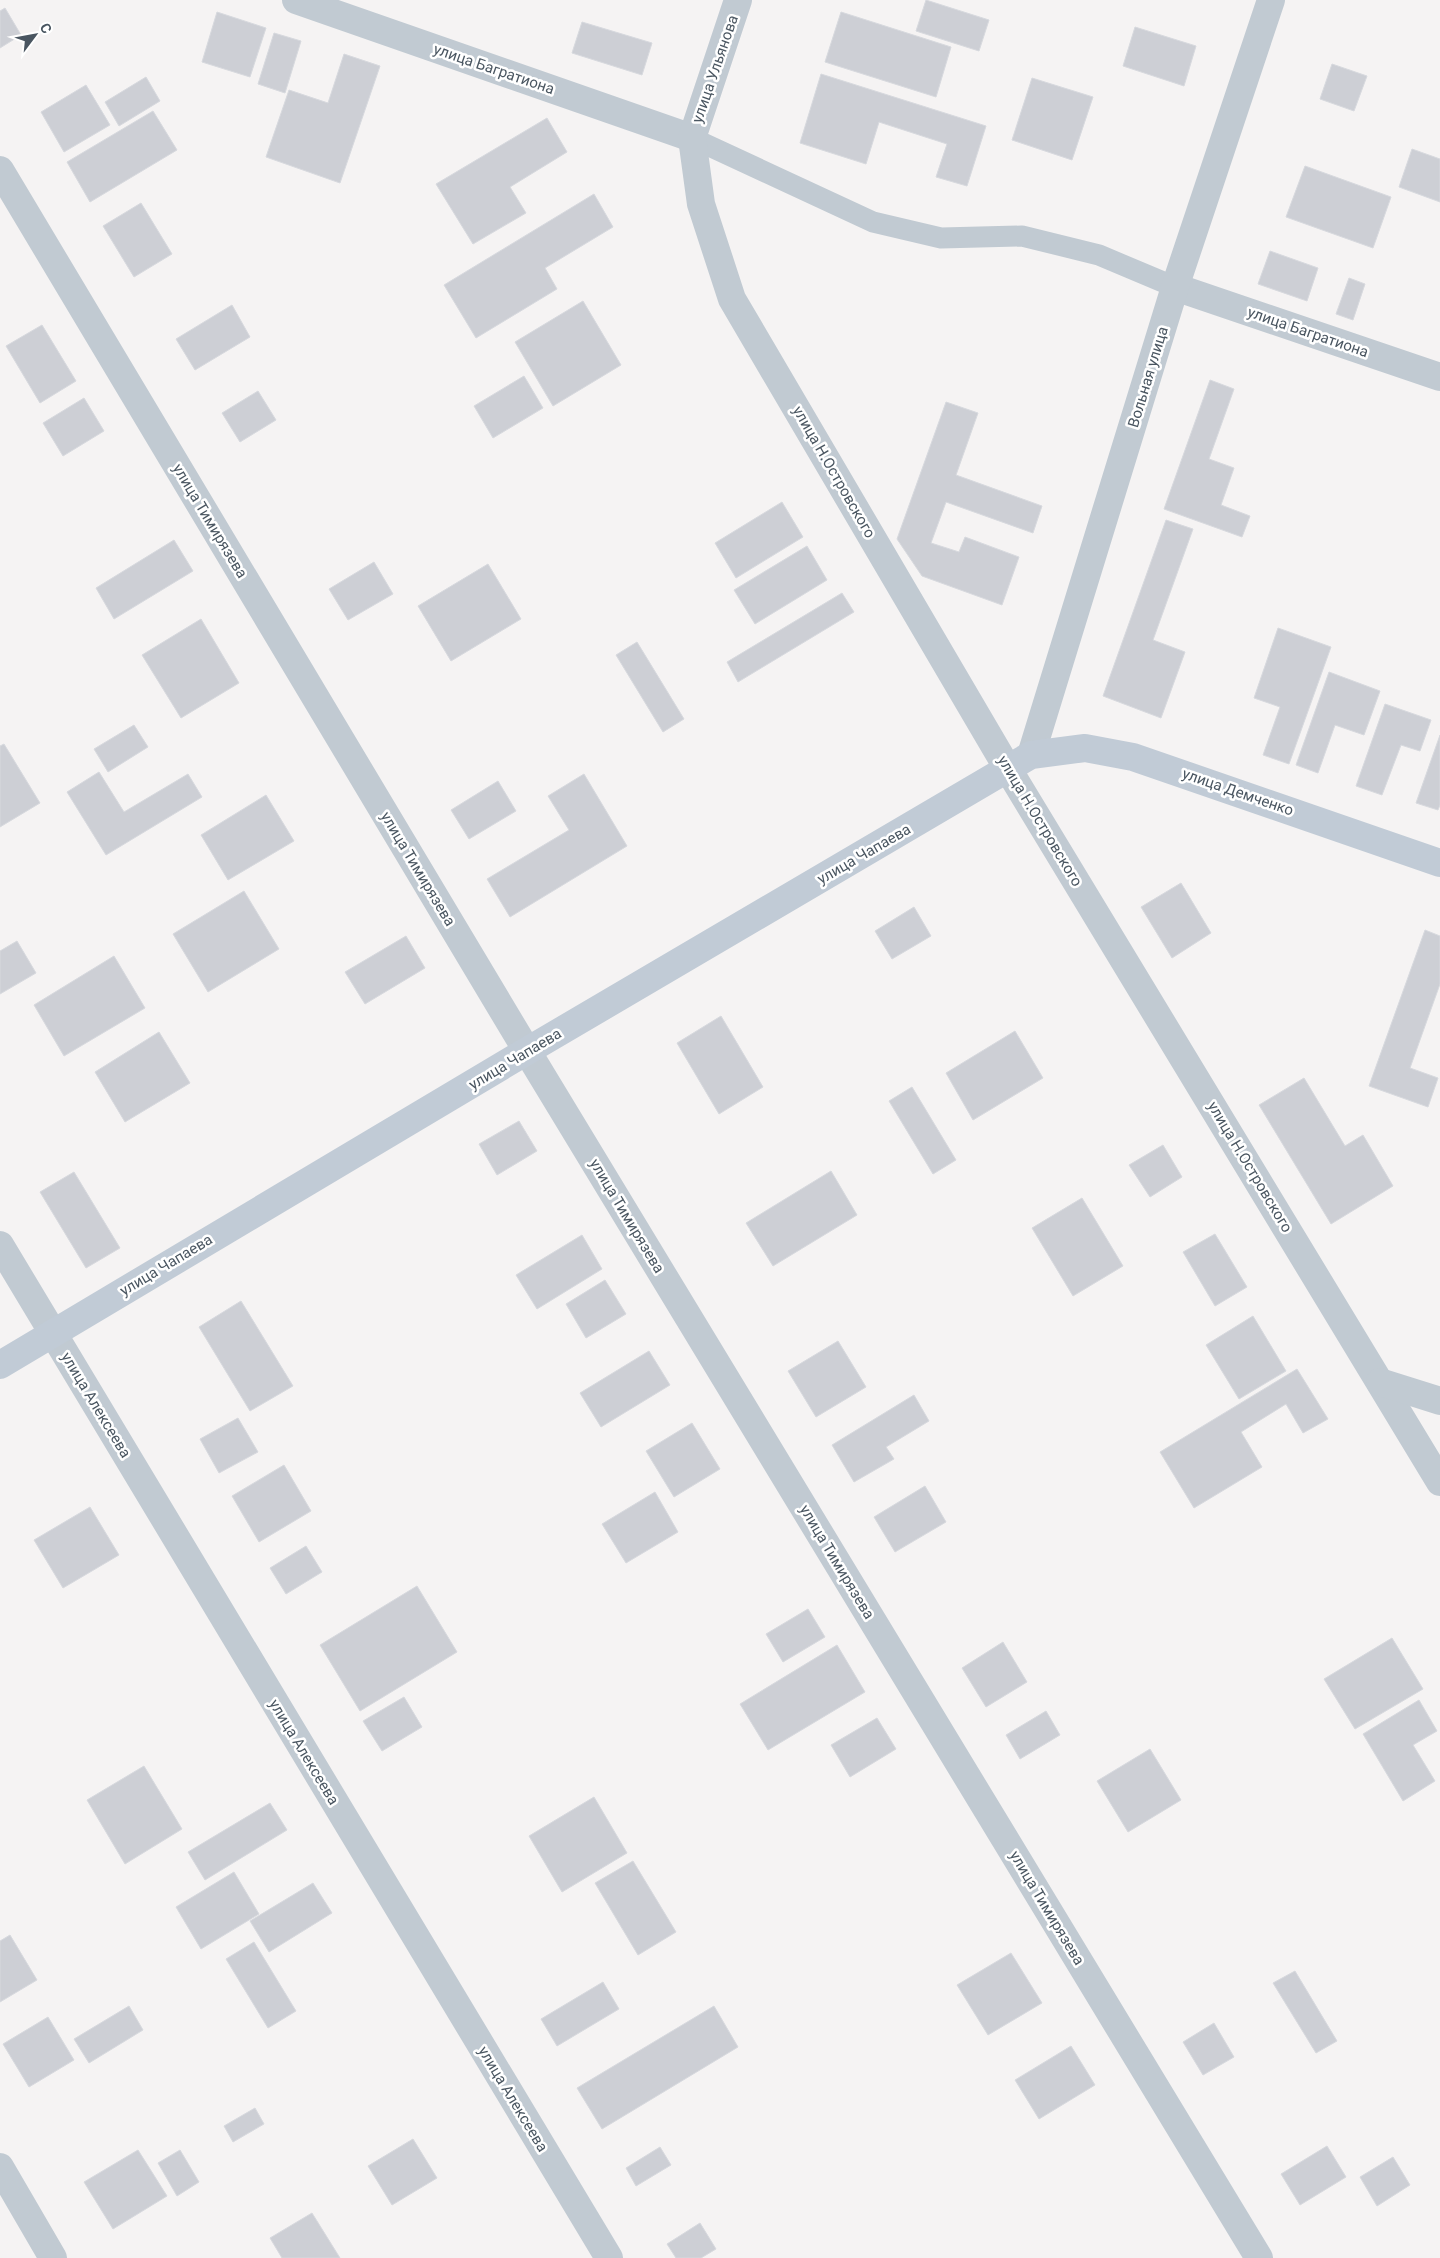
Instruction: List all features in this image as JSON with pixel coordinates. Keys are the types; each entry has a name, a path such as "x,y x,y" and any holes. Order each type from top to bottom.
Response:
{"street":[{"name":"улица Багратиона","path":"296,0 692,138"},
{"name":"улица Ульянова","path":"692,138 738,0"},
{"name":"Вольная улица","path":"1020,762 1271,0"},
{"name":"улица Н.Островского","path":"692,138 700,204 732,300 1020,762 1440,1482"},
{"name":"улица Тимирязева","path":"0,170 527,1051 1259,2258"},
{"name":"улица Багратиона","path":"1175,287 1440,377"},
{"name":"улица Демченко","path":"1020,762 1084,748 1133,757 1440,863"},
{"name":"улица Чапаева","path":"0,1365 527,1051 1020,762"},
{"name":"улица Алексеева","path":"0,1245 609,2258"},
{"path":"1380,1382 1440,1401"},
{"path":"0,2167 45,2255"}],"lane":[{"path":"692,138 873,222 941,238 1022,236 1099,255 1175,287"}],"building":[{"path":"926,0 989,20 979,51 916,31"},
{"path":"5,8 21,35 0,48 0,11"},
{"path":"217,12 266,28 250,77 202,62"},
{"path":"841,12 951,47 936,97 825,62"},
{"path":"582,22 652,43 642,75 572,53"},
{"path":"1135,27 1196,46 1184,86 1123,66"},
{"path":"274,33 301,41 285,93 258,84"},
{"path":"344,54 380,66 340,183 266,157 289,90 328,103"},
{"path":"1332,64 1367,76 1354,111 1320,99"},
{"path":"821,74 986,126 967,186 936,177 947,144 879,122 866,164 800,143"},
{"path":"146,77 160,101 119,126 105,102"},
{"path":"1032,78 1093,97 1072,160 1012,140"},
{"path":"86,85 110,125 64,152 41,112"},
{"path":"153,111 177,150 90,202 67,162"},
{"path":"547,118 567,152 510,187 526,213 473,244 436,184"},
{"path":"1412,149 1440,159 1440,202 1399,187"},
{"path":"1305,166 1391,197 1373,248 1286,217"},
{"path":"594,194 613,227 545,268 557,289 476,338 444,285"},
{"path":"141,203 172,254 134,277 103,226"},
{"path":"1270,251 1318,268 1307,301 1258,284"},
{"path":"1349,278 1365,284 1353,320 1336,314"},
{"path":"583,301 621,365 553,406 515,342"},
{"path":"232,305 250,337 195,370 176,339"},
{"path":"42,325 76,381 40,403 6,346"},
{"path":"524,376 543,408 493,438 474,406"},
{"path":"1210,380 1234,389 1209,459 1234,468 1221,505 1250,516 1242,537 1164,509"},
{"path":"258,391 276,420 240,442 222,413"},
{"path":"84,398 104,431 63,456 43,423"},
{"path":"946,402 978,413 956,475 1042,506 1033,533 946,502 931,543 959,552 965,537 1019,557 1002,605 922,576 897,539"},
{"path":"782,502 803,537 736,578 715,543"},
{"path":"1166,520 1193,529 1153,640 1185,652 1161,718 1103,696"},
{"path":"174,540 193,571 114,619 96,588"},
{"path":"807,546 827,580 755,624 734,590"},
{"path":"374,562 393,594 348,620 329,589"},
{"path":"488,564 521,619 451,661 418,606"},
{"path":"842,593 854,612 738,682 727,662"},
{"path":"201,619 239,683 181,718 142,655"},
{"path":"1278,628 1331,647 1289,764 1263,755 1280,707 1254,698"},
{"path":"637,642 684,719 663,732 616,655"},
{"path":"1329,672 1380,691 1364,735 1335,725 1318,773 1296,765"},
{"path":"1385,704 1431,720 1420,751 1401,745 1382,795 1356,786"},
{"path":"134,725 148,747 108,772 94,749"},
{"path":"1440,735 1440,805 1438,810 1416,803"},
{"path":"4,744 40,803 0,827 0,746"},
{"path":"99,772 124,812 188,774 202,797 106,855 67,792"},
{"path":"584,774 627,846 510,917 487,879 569,830 548,796"},
{"path":"498,781 516,811 469,839 451,810"},
{"path":"266,795 294,841 228,880 201,835"},
{"path":"1181,883 1211,933 1172,958 1141,907"},
{"path":"244,891 279,949 208,992 173,934"},
{"path":"914,907 931,936 892,959 875,931"},
{"path":"1425,930 1440,936 1440,984 1410,1068 1438,1078 1428,1107 1369,1086"},
{"path":"406,936 425,968 365,1004 345,972"},
{"path":"17,941 36,973 0,994 0,951"},
{"path":"114,956 145,1008 64,1056 34,1005"},
{"path":"721,1016 763,1087 719,1114 677,1043"},
{"path":"1015,1031 1043,1078 973,1120 946,1073"},
{"path":"159,1032 190,1083 125,1122 95,1072"},
{"path":"1304,1078 1345,1146 1363,1135 1393,1186 1331,1224 1259,1105"},
{"path":"912,1087 956,1160 933,1174 889,1101"},
{"path":"519,1121 537,1151 497,1175 479,1144"},
{"path":"1163,1145 1182,1177 1150,1197 1129,1165"},
{"path":"831,1171 857,1215 773,1266 746,1223"},
{"path":"74,1172 120,1248 86,1268 40,1192"},
{"path":"1082,1198 1123,1266 1073,1296 1032,1228"},
{"path":"1215,1234 1247,1287 1215,1306 1183,1252"},
{"path":"582,1235 602,1269 537,1309 516,1275"},
{"path":"605,1280 626,1314 586,1338 566,1304"},
{"path":"241,1301 293,1386 250,1411 199,1327"},
{"path":"1253,1316 1286,1371 1239,1399 1206,1345"},
{"path":"838,1341 866,1387 816,1417 788,1371"},
{"path":"649,1351 670,1385 601,1427 580,1393"},
{"path":"1297,1369 1328,1419 1303,1433 1286,1404 1241,1432 1262,1467 1194,1508 1160,1452"},
{"path":"914,1395 929,1421 886,1447 894,1459 854,1482 832,1445"},
{"path":"238,1418 258,1452 219,1473 200,1439"},
{"path":"692,1423 720,1469 674,1497 646,1451"},
{"path":"284,1465 311,1511 259,1542 232,1496"},
{"path":"925,1486 946,1522 895,1552 874,1517"},
{"path":"655,1492 678,1532 626,1563 602,1524"},
{"path":"90,1507 119,1555 63,1588 34,1540"},
{"path":"306,1546 322,1572 286,1594 270,1568"},
{"path":"417,1586 457,1652 360,1711 320,1645"},
{"path":"808,1609 825,1637 783,1662 766,1634"},
{"path":"1392,1638 1423,1689 1355,1729 1324,1679"},
{"path":"1003,1642 1027,1682 986,1707 962,1668"},
{"path":"837,1645 865,1692 768,1750 740,1704"},
{"path":"404,1697 422,1727 382,1751 363,1721"},
{"path":"1419,1700 1437,1731 1413,1745 1435,1781 1403,1801 1363,1734"},
{"path":"1046,1711 1060,1735 1020,1759 1006,1735"},
{"path":"877,1718 896,1749 850,1777 831,1745"},
{"path":"1150,1749 1181,1800 1128,1832 1097,1781"},
{"path":"144,1766 182,1829 125,1864 87,1800"},
{"path":"594,1797 627,1853 562,1892 529,1836"},
{"path":"270,1803 287,1830 205,1880 188,1852"},
{"path":"633,1861 676,1932 638,1955 595,1883"},
{"path":"234,1872 259,1914 201,1949 176,1907"},
{"path":"313,1883 332,1913 269,1952 250,1921"},
{"path":"10,1935 37,1980 0,2002 0,1941"},
{"path":"254,1942 296,2011 268,2028 226,1959"},
{"path":"1011,1953 1042,2003 988,2035 957,1985"},
{"path":"1295,1971 1337,2041 1316,2053 1273,1983"},
{"path":"603,1982 619,2009 557,2046 541,2019"},
{"path":"129,2006 143,2030 89,2063 74,2039"},
{"path":"714,2006 738,2047 602,2129 577,2088"},
{"path":"48,2017 74,2060 29,2087 3,2044"},
{"path":"1214,2023 1234,2057 1203,2075 1183,2042"},
{"path":"1071,2046 1095,2085 1039,2119 1015,2080"},
{"path":"255,2108 264,2124 233,2142 224,2126"},
{"path":"413,2139 437,2178 392,2205 368,2166"},
{"path":"1327,2146 1346,2177 1300,2205 1281,2174"},
{"path":"660,2147 671,2165 636,2186 626,2168"},
{"path":"138,2150 167,2196 113,2229 84,2182"},
{"path":"180,2150 199,2182 177,2196 158,2163"},
{"path":"1393,2157 1410,2185 1377,2206 1360,2177"},
{"path":"312,2213 340,2258 282,2258 270,2238"},
{"path":"700,2223 716,2249 701,2258 676,2258 667,2244"}]}
